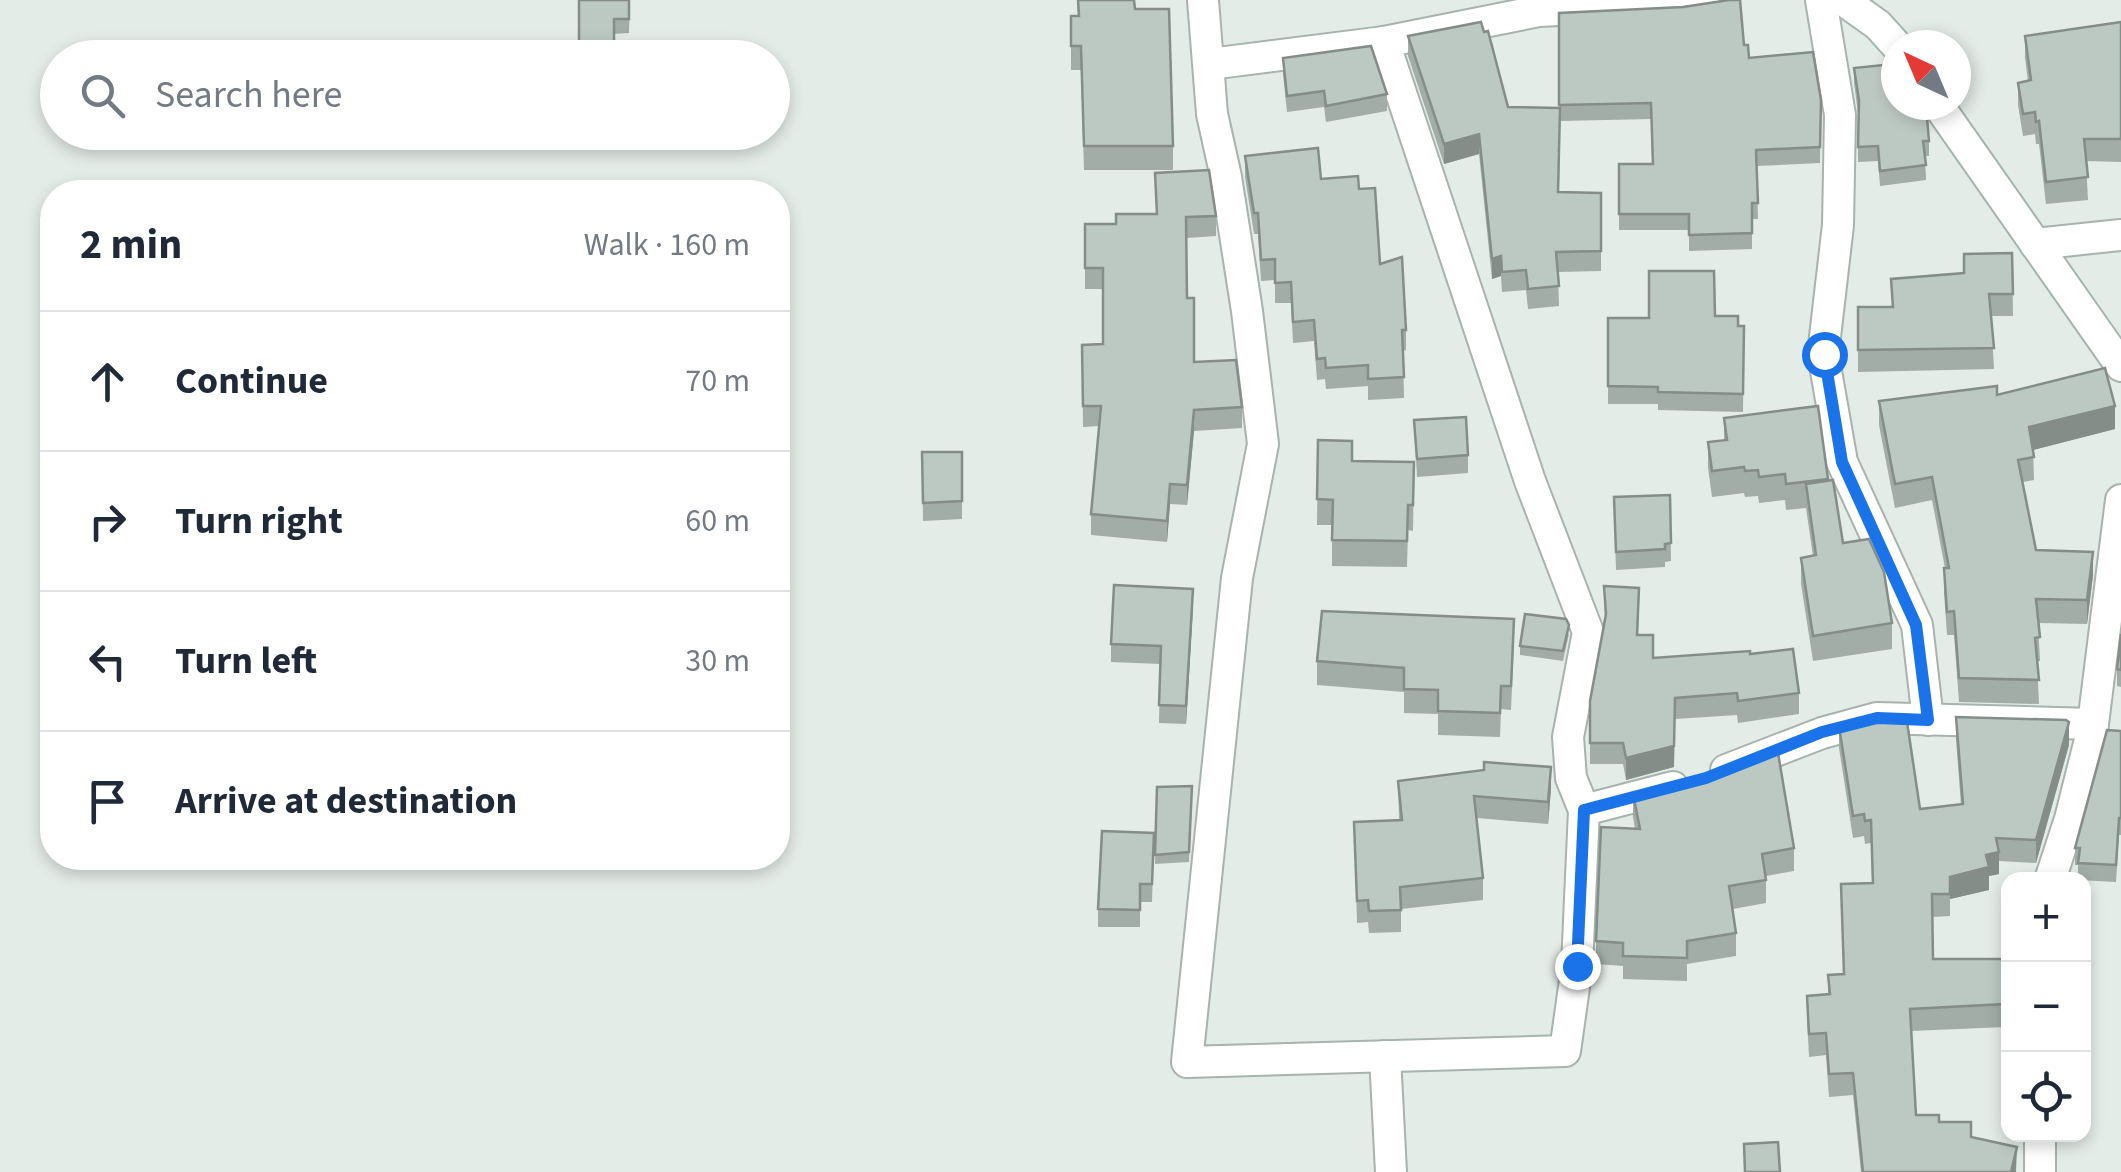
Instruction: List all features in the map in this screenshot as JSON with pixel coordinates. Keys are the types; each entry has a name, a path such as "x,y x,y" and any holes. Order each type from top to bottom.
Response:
{"street":[{"path":"1203,0 1212,114 1247,311 1262,444 1238,578 1187,1062 1565,1050 1577,966 1584,810 1571,778 1568,737 1588,632 1530,480 1384,42"},
{"path":"1210,64 1384,42 1539,11 1704,0"},
{"path":"1821,0 1840,114 1838,225 1824,354 1842,462 1916,625 1928,720"},
{"path":"1843,0 1882,30"},
{"path":"1949,120 2121,366"},
{"path":"2036,244 2121,235"},
{"path":"2053,872 2094,724 2121,500"},
{"path":"1584,810 1706,778 1822,732 1877,718 2094,724"},
{"path":"1385,1056 1391,1172"},
{"path":"2040,1142 2040,1172"}],"building":[{"path":"579,0 629,0 629,19 614,19 614,40 579,40"},
{"path":"1078,0 1134,0 1135,9 1169,9 1173,146 1084,146 1081,46 1071,46 1071,16 1079,16"},
{"path":"1740,0 1749,58 1813,52 1821,100 1820,147 1756,150 1758,203 1752,203 1752,233 1689,235 1689,214 1619,214 1619,164 1653,164 1651,103 1559,105 1559,13 1683,7"},
{"path":"1481,22 1484,32 1488,31 1508,107 1560,108 1558,192 1601,193 1601,251 1556,252 1559,286 1528,289 1526,270 1502,272 1501,256 1492,259 1479,134 1444,144 1408,36"},
{"path":"2121,22 2121,139 2084,139 2088,177 2046,182 2039,121 2036,122 2035,112 2023,114 2018,83 2031,80 2025,36"},
{"path":"1371,46 1387,94 1326,106 1324,91 1287,96 1283,58"},
{"path":"1881,65 1881,120 1927,120 1929,141 1923,141 1926,165 1880,171 1878,146 1858,147 1859,100 1854,68"},
{"path":"1318,148 1321,179 1358,176 1359,189 1375,188 1380,264 1402,257 1404,377 1368,379 1368,365 1326,368 1325,358 1317,359 1314,320 1293,322 1291,282 1275,283 1275,259 1261,260 1258,213 1254,213 1245,156"},
{"path":"1209,170 1216,216 1186,217 1187,298 1194,298 1194,362 1236,360 1242,407 1194,410 1187,485 1170,484 1167,521 1091,514 1101,406 1083,406 1082,345 1103,344 1103,268 1085,268 1085,224 1116,224 1116,214 1157,214 1155,173"},
{"path":"2012,253 2013,294 1989,294 1994,348 1858,350 1858,307 1893,307 1891,279 1964,273 1964,254"},
{"path":"1649,271 1714,271 1715,316 1738,316 1738,326 1744,326 1743,394 1658,392 1658,387 1608,386 1608,318 1649,318"},
{"path":"2105,368 2115,406 2029,427 2034,457 2018,460 2036,550 2093,552 2087,600 2036,599 2039,680 1959,678 1954,611 1947,612 1944,568 1949,568 1932,477 1895,484 1879,401 1997,386 1997,395"},
{"path":"1818,406 1828,479 1786,484 1785,474 1759,477 1758,470 1745,471 1744,467 1712,471 1708,442 1727,440 1724,418"},
{"path":"1466,417 1468,455 1417,459 1414,420"},
{"path":"1318,440 1352,441 1352,461 1414,462 1407,541 1332,540 1333,500 1317,499"},
{"path":"922,452 962,452 962,501 923,503"},
{"path":"1833,480 1843,543 1869,539 1884,572 1892,623 1813,636 1801,558 1816,555 1806,484"},
{"path":"1670,495 1671,543 1665,544 1665,549 1616,552 1614,497"},
{"path":"1114,585 1193,589 1186,706 1159,705 1161,646 1111,644"},
{"path":"1604,586 1639,588 1637,635 1653,635 1653,658 1793,649 1799,693 1738,701 1737,693 1675,698 1674,746 1626,758 1623,743 1590,743 1590,701 1606,614"},
{"path":"1322,611 1514,619 1511,686 1501,686 1500,713 1438,711 1438,690 1404,689 1404,668 1317,661"},
{"path":"1525,614 1566,619 1569,625 1563,651 1520,646"},
{"path":"2121,634 2121,670 2117,669"},
{"path":"1906,715 1920,809 1963,804 1956,717 2069,722 2036,840 1996,838 1999,852 1986,855 1989,867 1950,877 1950,894 1932,894 1933,959 2001,959 2001,1004 1910,1009 1916,1115 1939,1115 1939,1122 1971,1122 1971,1137 2017,1147 2011,1172 1863,1172 1853,1073 1829,1074 1826,1033 1809,1034 1807,996 1830,994 1828,975 1844,974 1841,884 1873,883 1871,820 1865,821 1864,814 1853,816 1839,726"},
{"path":"2107,730 2121,731 2121,818 2116,865 2078,863 2080,848 2075,848"},
{"path":"1778,753 1794,848 1762,854 1766,880 1729,886 1736,933 1687,941 1687,958 1623,956 1623,943 1596,941 1601,827 1640,829 1633,794"},
{"path":"1484,762 1551,767 1548,802 1474,796 1483,878 1400,887 1401,910 1369,911 1368,900 1357,901 1354,822 1402,820 1398,781 1484,770"},
{"path":"1192,786 1189,852 1155,855 1157,787"},
{"path":"1102,831 1154,833 1152,884 1140,884 1140,910 1098,909"},
{"path":"1778,1142 1780,1172 1745,1172 1744,1144"}],"route":[{"path":"1577,966 1584,810 1706,778 1822,732 1877,718 1928,720 1916,625 1842,462 1824,354"}]}
